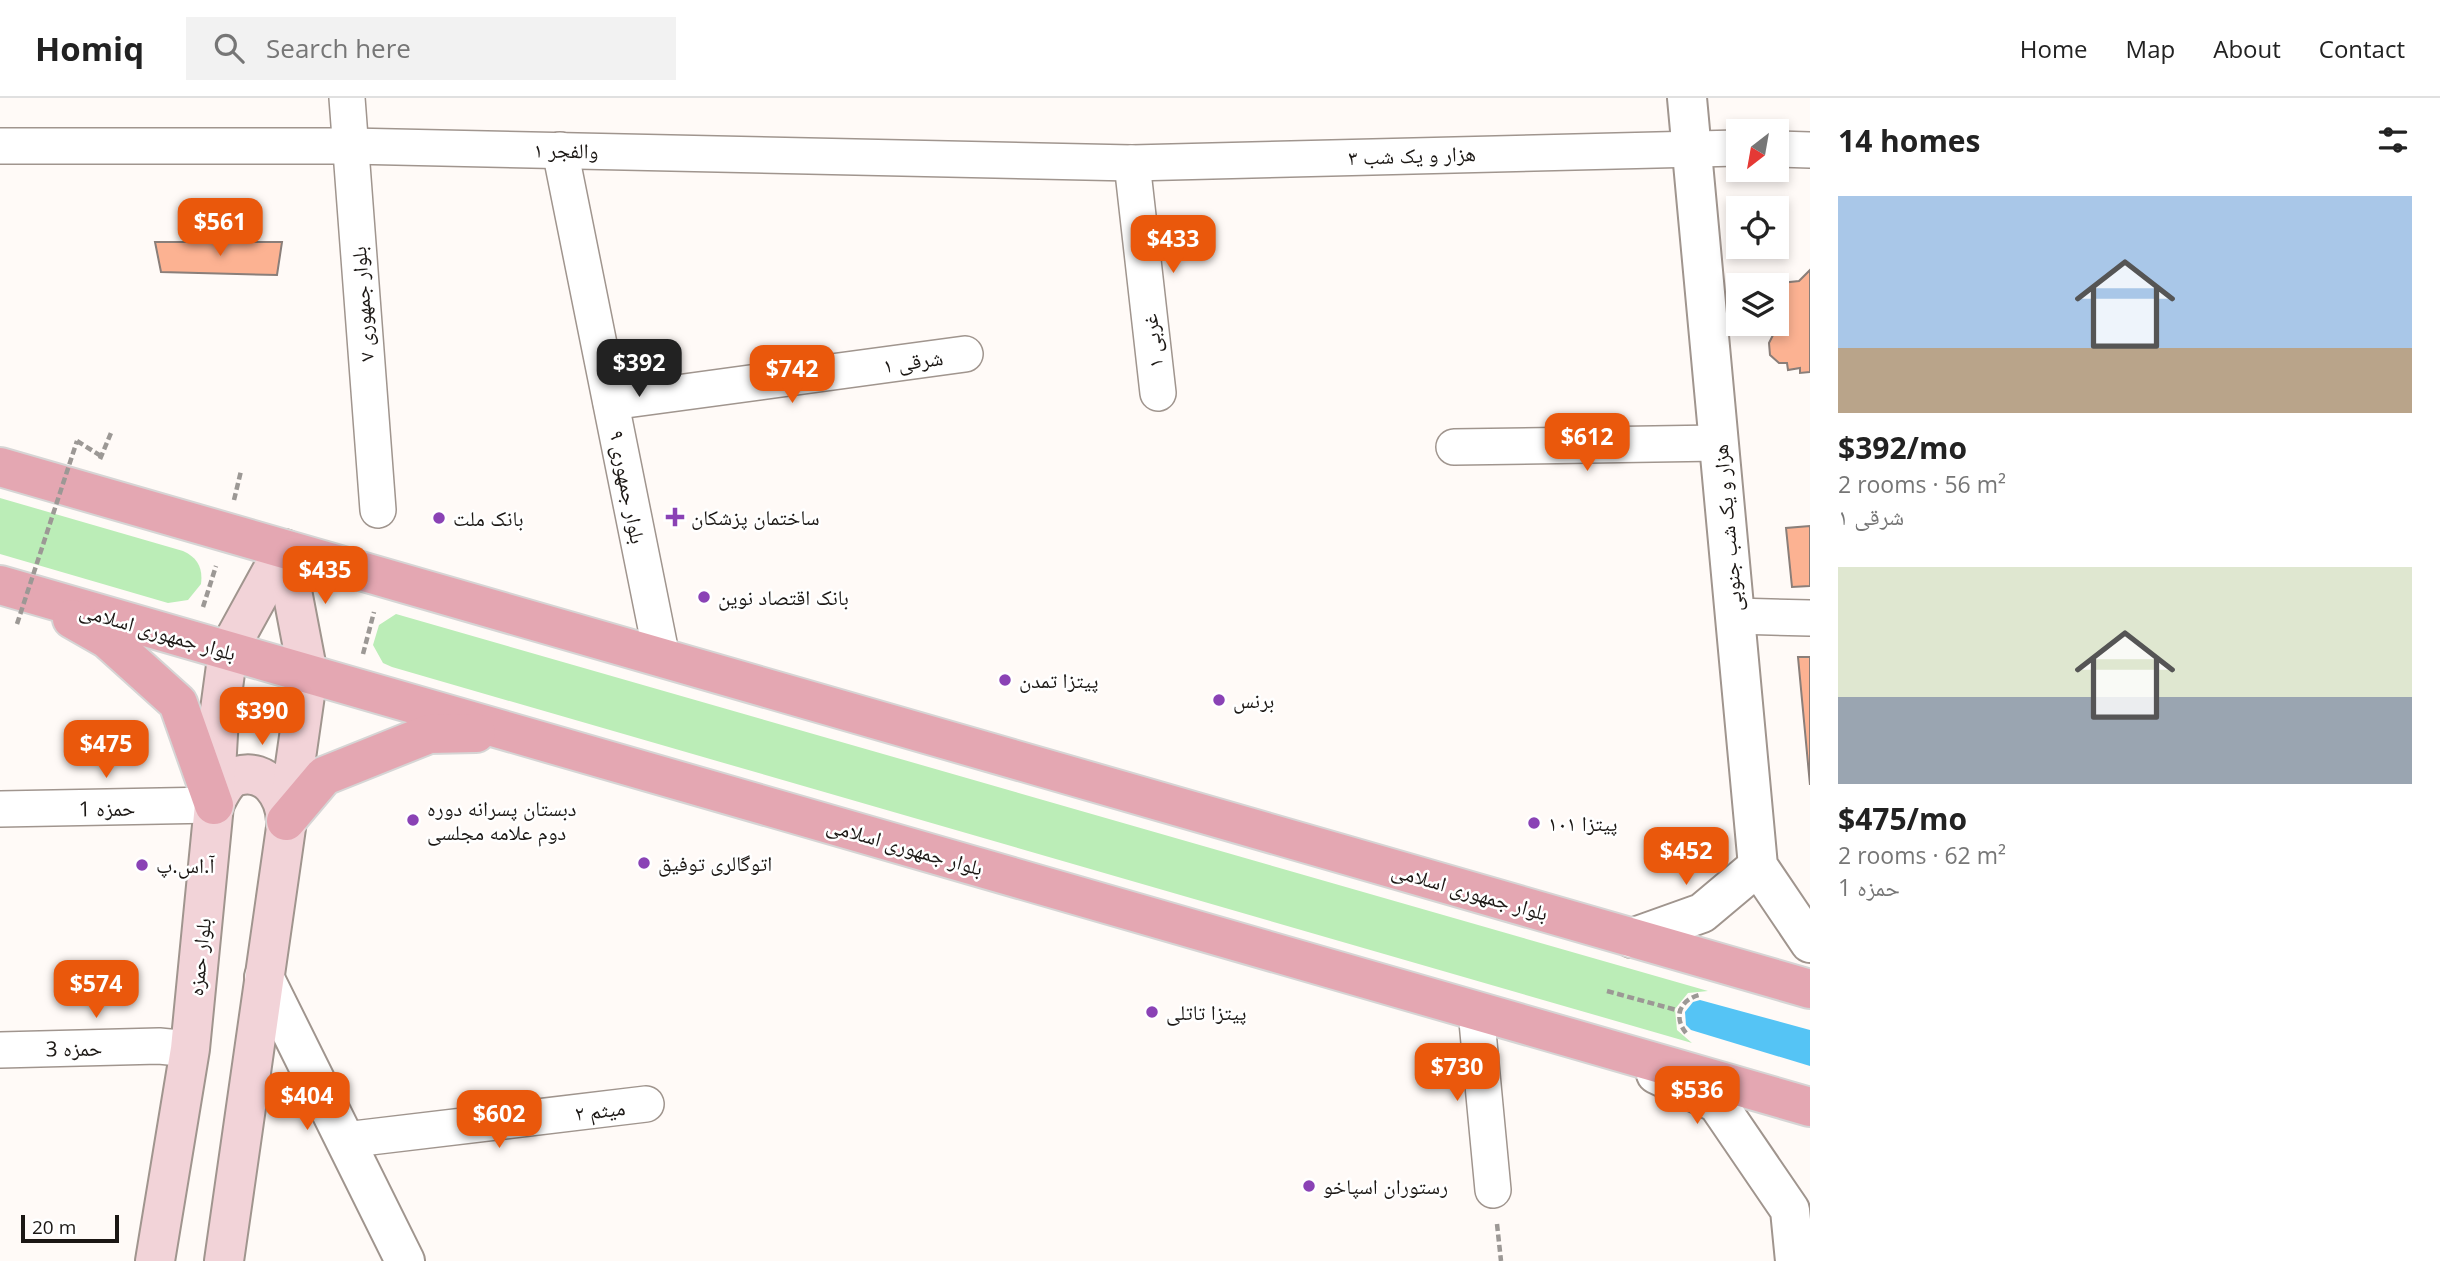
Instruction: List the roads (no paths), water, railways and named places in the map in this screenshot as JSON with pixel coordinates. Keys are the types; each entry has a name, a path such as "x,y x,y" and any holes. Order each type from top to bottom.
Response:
{"main road":[{"name":"بلوار جمهوری اسلامی","path":"0,467 1810,989"},
{"path":"228,651 284,550"},
{"path":"224,1261 307,674 284,550"},
{"name":"بلوار جمهوری اسلامی","path":"14,600 192,640 1810,1107"},
{"path":"14,600 107,639 178,703 214,805"},
{"name":"بلوار حمزه","path":"155,1261 190,1049 214,805 219,717 228,651"},
{"path":"286,821 324,776 429,734 511,732"},
{"path":"214,805 225,785 236,776 252,775 267,780 278,791 285,805 286,821"}],"street":[{"name":"بلوار جمهوری ۷","path":"347,98 378,510"},
{"name":"هزار و یک شب جنوبی","path":"1687,98 1758,866 1810,943"},
{"name":"والفجر ۱","path":"0,146 350,146 1132,163"},
{"name":"هزار و یک شب ۳","path":"1132,163 1691,146 1726,147"},
{"path":"1789,149 1810,150"},
{"name":"بلوار جمهوری ۹","path":"560,150 662,658"},
{"name":"غربی ۱","path":"1132,163 1158,393"},
{"name":"شرقی ۱","path":"611,402 965,354"},
{"path":"1454,447 1719,443"},
{"path":"1735,616 1810,618"},
{"name":"حمزه 1","path":"0,809 214,805"},
{"path":"1632,938 1702,913 1758,866"},
{"path":"264,977 405,1261"},
{"path":"1476,1011 1493,1191"},
{"name":"حمزه 3","path":"0,1050 159,1046 190,1049"},
{"path":"1600,1047 1717,1103 1800,1201 1795,1261"},
{"name":"میثم ۲","path":"345,1140 646,1104"}],"water":[{"path":"1700,1000 1810,1030 1810,1066 1691,1030 1686,1025 1685,1012 1693,1002"}],"place":[{"name":"ساختمان پزشکان","path":"675,517"},
{"name":"بانک ملت","path":"439,518"},
{"name":"بانک اقتصاد نوین","path":"704,597"},
{"name":"پیتزا تمدن","path":"1005,680"},
{"name":"برنس","path":"1219,700"},
{"name":"دبستان پسرانه دوره دوم علامه مجلسی","path":"413,820"},
{"name":"پیتزا ۱۰۱","path":"1534,823"},
{"name":"اتوگالری توفیق","path":"644,863"},
{"name":"آ.اس.پ","path":"142,865"},
{"name":"پیتزا تاتلی","path":"1152,1012"},
{"name":"رستوران اسپاخو","path":"1309,1186"}]}
